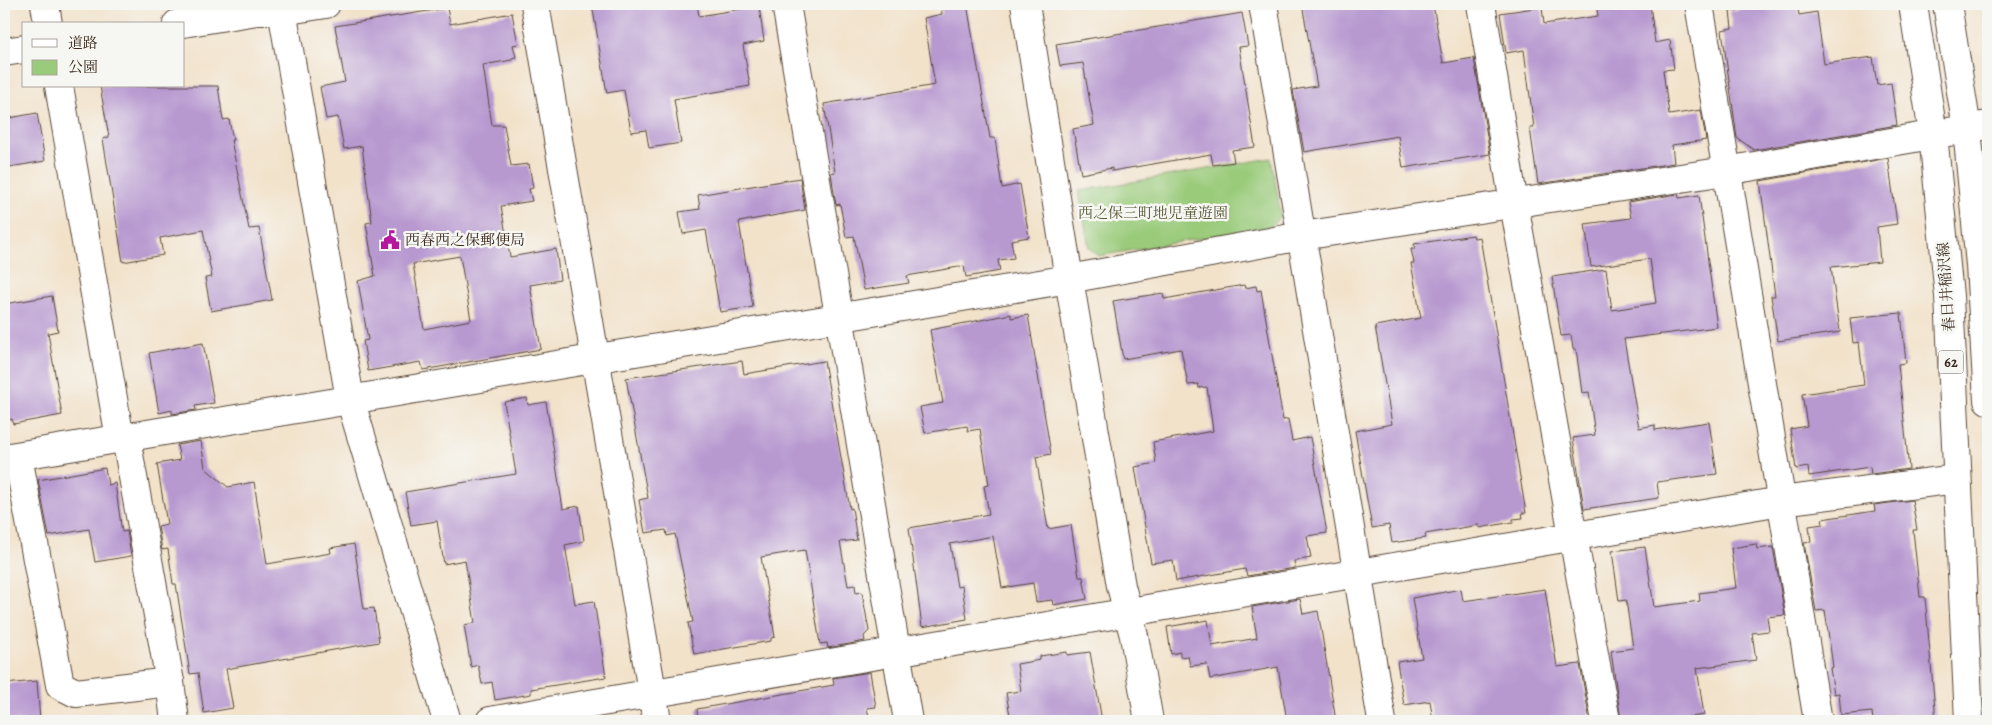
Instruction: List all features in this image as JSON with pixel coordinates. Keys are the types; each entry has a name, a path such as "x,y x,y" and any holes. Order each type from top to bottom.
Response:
{"street":[{"path":"45,4 48,22"},
{"path":"185,23 257,11 326,4"},
{"path":"535,4 658,721"},
{"path":"786,4 908,721"},
{"path":"1025,4 1069,279 1128,614 1149,721"},
{"path":"1263,4 1382,721"},
{"path":"1481,4 1572,537 1606,721"},
{"path":"1699,4 1818,721"},
{"name":"春日井稲沢線","path":"1913,4 1932,134 1948,296 1969,721"},
{"name":"62","path":"1947,4 1978,127 1980,274 1988,400"},
{"path":"281,8 350,399 446,721"},
{"path":"4,52 22,49"},
{"path":"59,88 123,438 170,682 175,721"},
{"path":"170,682 76,694 60,685 11,457 1069,279 1302,236 1726,171 1978,127"},
{"path":"490,721 1128,614 1781,501 1957,479"}],"green space":[{"name":"西之保三町地児童遊園","path":"1271,158 1281,215 1272,226 1099,256 1089,248 1079,191"}],"building":[{"path":"592,4 697,4 699,16 759,6 764,41 743,45 750,86 674,99 681,143 649,148 646,130 631,132 624,90 607,93"},
{"path":"941,4 967,4 990,138 995,138 1002,188 1020,184 1029,237 1011,240 1014,258 998,260 1000,271 966,277 964,266 907,276 909,283 864,290 854,236 846,237 840,204 836,205 831,173 835,172 824,104 935,85 924,18 942,14"},
{"path":"1302,4 1433,4 1443,63 1474,58 1490,154 1403,168 1398,136 1304,152 1293,90 1317,86"},
{"path":"1596,4 1650,4 1655,43 1670,40 1674,69 1663,70 1669,115 1701,110 1706,140 1672,145 1674,163 1538,184 1530,128 1534,128 1524,50 1506,53 1500,13 1542,7 1544,24 1598,16"},
{"path":"1739,4 1797,4 1799,15 1817,12 1824,64 1873,57 1877,85 1891,83 1897,125 1754,150 1737,138 1722,30 1732,28 1730,11 1739,10"},
{"path":"447,8 450,24 512,13 518,44 513,45 516,57 512,58 512,60 483,65 492,125 504,125 511,166 529,164 533,188 529,189 532,201 501,206 510,257 556,249 560,280 530,285 541,349 423,370 421,362 368,371 363,341 368,340 358,281 375,276 366,223 372,222 362,146 344,149 338,117 326,119 320,87 345,82 335,26","holes":["460,256 471,320 424,329 413,264"]},
{"path":"1242,13 1248,46 1239,47 1255,147 1232,150 1234,162 1213,165 1211,154 1112,171 1112,168 1081,174 1073,129 1094,125 1083,63 1060,66 1056,44"},
{"path":"218,86 223,120 229,119 233,140 231,140 249,229 259,228 272,300 211,311 205,278 212,277 203,230 160,238 163,255 123,262 103,139 109,137 100,88"},
{"path":"37,113 45,161 4,168 4,119"},
{"path":"1888,158 1897,224 1877,227 1880,262 1831,267 1840,332 1778,341 1771,296 1775,296 1760,181"},
{"path":"800,178 805,210 739,222 753,307 720,312 706,230 683,234 679,212 700,209 698,195"},
{"path":"1678,194 1679,198 1699,195 1717,327 1624,339 1639,428 1655,425 1655,430 1709,422 1717,474 1657,482 1659,498 1584,509 1573,438 1595,435 1589,392 1582,393 1576,349 1573,349 1571,335 1561,336 1552,277 1606,269 1612,310 1656,303 1650,259 1591,267 1585,224 1631,218 1628,202"},
{"path":"1473,235 1474,238 1480,237 1526,513 1522,513 1523,518 1513,519 1513,522 1479,528 1479,525 1425,534 1426,538 1392,543 1389,525 1372,528 1355,431 1392,424 1375,326 1421,318 1411,263 1414,263 1411,249 1415,249 1414,244"},
{"path":"1244,285 1245,288 1256,286 1257,291 1261,290 1283,420 1288,419 1292,441 1310,437 1327,533 1307,536 1311,558 1294,561 1295,568 1247,576 1245,569 1176,581 1173,560 1151,563 1135,467 1156,463 1153,442 1213,431 1207,387 1199,388 1198,384 1188,385 1181,349 1123,359 1113,301 1163,293 1164,299"},
{"path":"52,296 58,331 48,333 62,415 13,424 12,419 4,421 4,304"},
{"path":"1901,313 1906,363 1898,364 1909,469 1871,474 1870,467 1809,476 1808,467 1796,469 1790,429 1807,426 1802,394 1864,385 1859,342 1853,343 1850,318"},
{"path":"1011,314 1011,318 1028,315 1051,454 1036,457 1048,529 1071,525 1079,577 1083,577 1087,599 1053,605 1052,600 1036,602 1033,583 1002,588 993,536 950,544 957,587 962,586 967,619 922,627 909,528 989,514 984,486 989,485 980,429 968,431 967,426 925,433 920,407 943,403 930,330"},
{"path":"203,343 214,403 195,406 196,410 172,414 172,410 159,413 149,353"},
{"path":"742,361 744,374 824,361 857,540 840,542 848,586 855,585 856,593 862,592 869,631 864,636 865,641 828,648 827,643 820,644 805,550 761,557 775,637 771,638 771,641 694,654 688,623 693,622 675,534 667,536 666,530 645,533 639,500 648,498 626,378"},
{"path":"527,398 528,405 546,402 563,509 579,506 584,541 565,545 575,604 594,601 606,677 531,689 531,694 495,700 492,682 482,684 478,665 471,667 464,625 475,623 465,560 444,564 437,521 411,525 405,492 516,474 504,402"},
{"path":"201,441 205,468 228,487 254,482 267,564 331,553 330,548 354,544 364,609 374,608 379,642 226,669 233,708 204,713 198,673 190,674 176,584 173,584 168,549 162,550 158,526 167,524 157,464 180,460 177,445"},
{"path":"105,468 108,485 115,483 122,532 127,531 131,556 95,562 89,529 49,536 38,480"},
{"path":"1912,500 1917,530 1913,530 1920,597 1925,597 1936,721 1873,721 1872,712 1841,715 1839,693 1834,694 1830,668 1833,667 1825,610 1816,611 1804,543 1811,542 1809,526 1823,524 1822,519 1875,511 1874,505"},
{"path":"1756,544 1757,549 1773,547 1785,615 1767,617 1769,631 1752,633 1756,660 1697,668 1704,715 1662,721 1621,721 1611,651 1633,648 1626,600 1619,601 1612,551 1645,547 1654,607 1700,601 1699,593 1736,588 1731,548"},
{"path":"1461,589 1463,601 1545,589 1557,667 1580,664 1590,721 1433,721 1430,701 1404,705 1397,662 1422,658 1412,598"},
{"path":"1300,599 1303,614 1318,611 1336,721 1287,721 1278,667 1210,679 1207,664 1190,666 1188,656 1180,657 1180,652 1171,654 1167,627 1208,620 1212,646 1257,638 1252,607"},
{"path":"1067,652 1067,655 1090,652 1102,721 1011,721 1006,693 1021,691 1017,664 1040,660 1040,656"},
{"path":"870,672 876,707 867,708 870,721 698,721 697,709 834,685 833,678"},
{"path":"37,681 40,721 4,721 4,684"}],"place":[{"name":"西春西之保郵便局","path":"390,240"}]}
